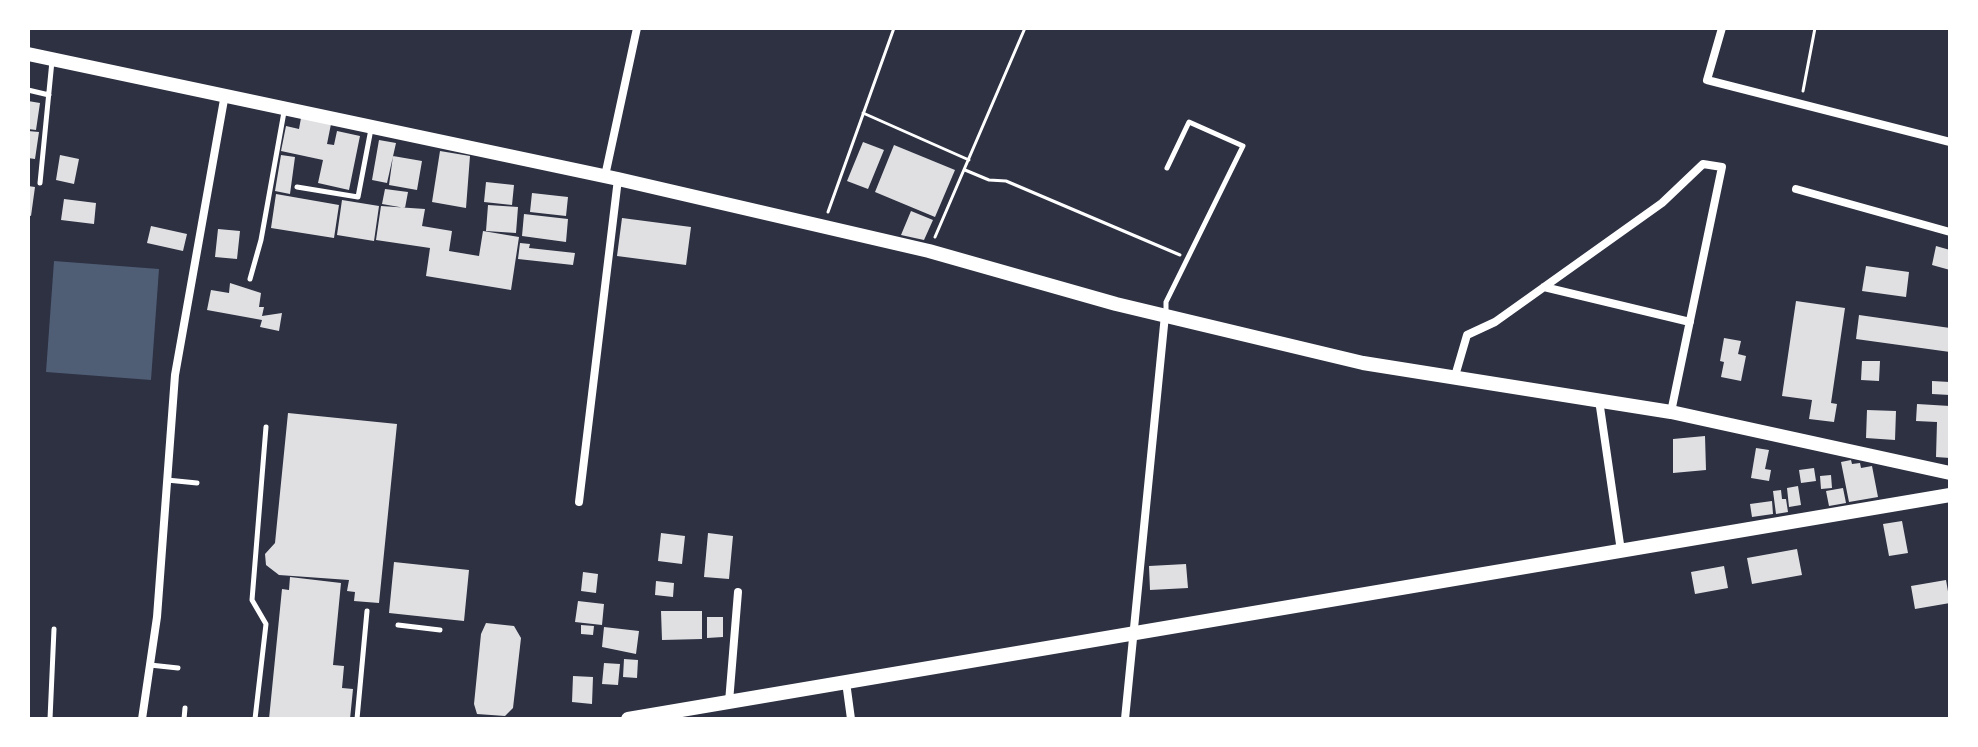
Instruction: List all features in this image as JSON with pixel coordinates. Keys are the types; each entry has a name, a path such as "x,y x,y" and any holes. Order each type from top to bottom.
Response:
{"main road":[{"path":"28,54 225,93 929,251 1165,315 1363,363 1671,412 1950,473"},
{"path":"628,719 1950,495"}],"street":[{"path":"579,502 612,178 637,28"},
{"path":"1722,28 1707,80 1950,142"},
{"path":"142,719 150,665 175,375 225,93"},
{"path":"1455,376 1467,335 1495,322 1662,203 1703,164 1722,167 1671,412"},
{"path":"1796,189 1950,232"},
{"path":"1544,287 1690,322"},
{"path":"1125,719 1165,315"},
{"path":"1599,399 1621,551"},
{"path":"729,702 738,592"},
{"path":"846,682 851,719"}],"lane":[{"path":"40,183 53,59"},
{"path":"28,90 49,95"},
{"path":"250,279 261,240 285,107"},
{"path":"1165,315 1166,302 1243,146 1189,122 1167,168"},
{"path":"297,187 358,197 372,127"},
{"path":"255,719 266,624 252,600 266,427"},
{"path":"167,480 197,483"},
{"path":"357,719 367,611"},
{"path":"398,625 440,630"},
{"path":"50,719 54,629"},
{"path":"150,665 178,668"},
{"path":"184,719 185,708"}],"path":[{"path":"824,227 894,28"},
{"path":"929,251 1025,28"},
{"path":"1800,104 1815,28"},
{"path":"863,113 969,160"},
{"path":"965,170 989,180 1006,181 1187,259"}],"water":[{"path":"54,261 159,269 151,380 46,372"}],"building":[{"path":"28,101 40,103 36,130 28,129"},
{"path":"301,118 331,124 327,144 334,145 337,131 360,136 349,190 318,183 323,160 281,151 286,126 299,129"},
{"path":"28,131 39,132 35,159 28,158"},
{"path":"379,140 396,143 387,183 372,180"},
{"path":"863,142 884,150 868,189 847,181"},
{"path":"894,145 955,170 935,217 875,192"},
{"path":"440,151 470,156 466,208 432,202"},
{"path":"60,155 79,159 74,184 56,180"},
{"path":"281,155 295,157 290,194 275,191"},
{"path":"393,156 422,161 417,190 389,185"},
{"path":"486,182 514,185 512,205 484,202"},
{"path":"28,186 35,187 31,216 28,215"},
{"path":"385,189 408,192 405,208 382,204"},
{"path":"532,193 568,197 566,216 530,212"},
{"path":"276,194 339,205 334,238 271,228"},
{"path":"64,199 96,203 94,224 61,220"},
{"path":"342,200 379,206 374,241 337,235"},
{"path":"488,205 518,207 516,233 486,231"},
{"path":"381,206 425,209 422,226 452,231 449,251 479,256 483,231 519,237 511,290 426,276 430,248 376,240"},
{"path":"911,211 933,220 924,240 901,235"},
{"path":"524,214 568,219 566,242 522,236"},
{"path":"622,218 691,227 686,265 617,256"},
{"path":"151,226 187,234 183,251 147,243"},
{"path":"218,229 240,231 237,259 215,257"},
{"path":"520,243 530,244 529,248 575,253 573,265 518,259"},
{"path":"1936,246 1950,250 1950,270 1932,265"},
{"path":"1866,266 1909,272 1906,297 1862,291"},
{"path":"230,283 261,293 259,307 264,307 262,316 282,313 279,331 260,327 262,320 207,310 211,290 229,293"},
{"path":"1796,301 1845,308 1831,403 1837,404 1834,422 1809,419 1812,400 1782,396"},
{"path":"1859,315 1950,328 1950,352 1856,339"},
{"path":"1724,338 1741,341 1738,354 1746,356 1741,381 1721,377"},
{"path":"1862,361 1880,361 1879,381 1861,380"},
{"path":"1932,381 1950,382 1950,395 1932,394"},
{"path":"1917,404 1950,406 1950,458 1936,457 1937,422 1916,421"},
{"path":"1867,410 1896,411 1895,440 1866,438"},
{"path":"288,413 397,424 379,603 354,601 355,592 347,591 349,580 279,575 266,565 265,554 275,543"},
{"path":"1705,436 1706,470 1673,473 1673,439"},
{"path":"1756,448 1769,450 1765,469 1771,470 1769,481 1751,478"},
{"path":"1851,460 1852,464 1860,463 1861,468 1872,466 1878,497 1849,502 1841,462"},
{"path":"1814,468 1816,481 1801,483 1799,470"},
{"path":"1831,475 1832,488 1821,489 1820,476"},
{"path":"1798,486 1801,505 1789,507 1787,488"},
{"path":"1843,488 1846,503 1829,506 1826,491"},
{"path":"1781,490 1788,512 1776,514 1773,491"},
{"path":"1772,501 1773,514 1752,517 1750,504"},
{"path":"1902,521 1908,553 1889,556 1883,524"},
{"path":"661,533 685,536 682,564 658,561"},
{"path":"708,533 733,536 729,579 704,577"},
{"path":"1797,549 1802,575 1752,584 1747,558"},
{"path":"394,562 469,570 464,621 389,613"},
{"path":"1186,564 1188,588 1150,590 1149,566"},
{"path":"1724,566 1728,588 1695,594 1691,572"},
{"path":"583,572 598,574 596,593 581,591"},
{"path":"290,577 341,583 333,665 344,666 342,688 353,689 350,719 269,719 282,589 289,590"},
{"path":"1946,580 1950,603 1915,609 1911,586"},
{"path":"656,581 674,583 673,597 655,595"},
{"path":"578,601 604,604 602,625 575,622"},
{"path":"661,611 702,611 702,639 662,640"},
{"path":"707,617 723,617 723,637 707,638"},
{"path":"486,623 514,626 521,638 513,708 505,716 477,714 474,704 481,634"},
{"path":"581,625 594,626 593,635 581,634"},
{"path":"604,627 639,631 636,654 602,647"},
{"path":"624,659 638,660 637,678 623,677"},
{"path":"604,663 620,664 618,685 602,684"},
{"path":"573,676 593,677 592,704 572,702"}]}
